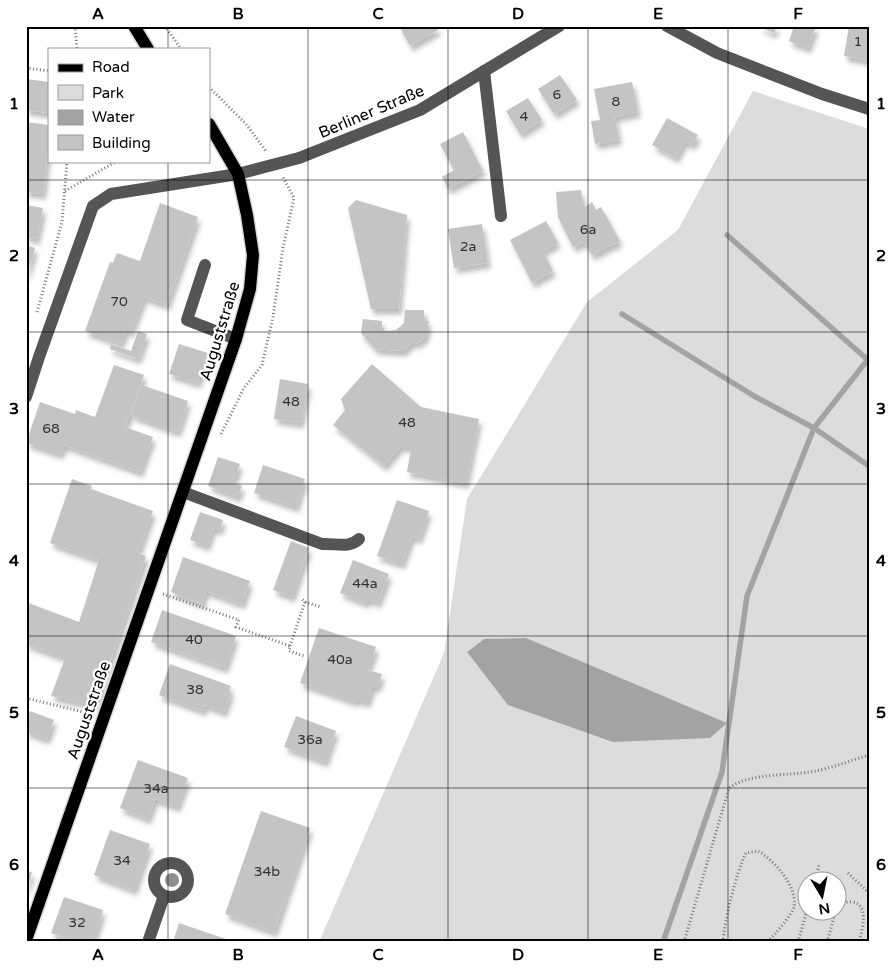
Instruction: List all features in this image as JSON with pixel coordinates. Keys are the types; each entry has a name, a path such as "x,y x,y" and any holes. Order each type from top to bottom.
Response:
{"main road":[{"path":"134,26 147,48"},
{"name":"Auguststraße","path":"26,940 236,339 250,289 253,256 248,215 238,174 210,126"}],"street":[{"name":"Berliner Straße","path":"26,396 93,206 111,194 238,174 299,158 420,110 559,26"},
{"path":"667,26 717,53 822,94 869,109"},
{"path":"484,71 501,216"},
{"path":"205,265 187,320 236,339"},
{"path":"183,492 322,544 354,544 359,539"},
{"path":"148,942 164,896"}],"path":[{"path":"75,26 77,48"},
{"path":"165,26 180,48"},
{"path":"26,68 48,71"},
{"path":"36,314 62,222 67,162"},
{"path":"65,191 115,162"},
{"path":"148,589 239,620 236,627 290,646"},
{"path":"302,598 305,602 320,607"},
{"path":"304,656 289,652 305,602"},
{"path":"26,698 103,717"},
{"path":"684,942 729,788 737,782 749,779 819,770 869,755"},
{"path":"723,942 741,864 746,853 758,851 780,870 789,884 794,902 792,912 768,942"},
{"path":"818,870 819,865"},
{"path":"848,874 869,893"},
{"path":"848,902 858,904 862,909 864,920 859,942"},
{"path":"798,942 804,920"},
{"path":"827,942 834,920"}],"green space":[{"path":"753,91 869,129 869,942 319,942 444,653 467,499 587,302 678,230","holes":["484,639 645,689 726,723 467,652"]}],"water":[{"path":"526,638 727,723 710,738 613,742 508,705 467,652 484,639"}],"building":[{"path":"399,26 436,26 438,30 410,46"},
{"path":"757,26 777,26 774,33"},
{"path":"794,26 816,26 808,48 789,41"},
{"path":"849,26 869,26 869,61 844,56"},
{"path":"560,75 577,100 554,114 538,89"},
{"path":"26,79 48,82 48,113 26,110"},
{"path":"632,82 638,112 615,117 619,140 595,144 591,121 600,120 594,89"},
{"path":"528,98 542,120 520,134 506,111"},
{"path":"667,118 698,135 692,145 685,141 676,158 652,145"},
{"path":"26,122 48,125 48,153 43,194 26,192"},
{"path":"463,132 483,171 448,189 442,177 454,170 440,144"},
{"path":"581,190 585,207 592,202 596,210 601,207 620,241 592,255 584,242 573,247 558,217 556,192"},
{"path":"356,200 407,215 399,309 371,309 348,208"},
{"path":"160,203 198,217 167,305 144,297 131,332 126,330 121,344 85,331 110,262 113,263 117,253 140,261"},
{"path":"26,205 43,208 37,239 26,237"},
{"path":"546,221 558,243 543,251 553,271 532,283 510,240"},
{"path":"482,224 488,263 454,268 448,229"},
{"path":"26,245 35,248 27,275 26,275"},
{"path":"405,310 424,310 424,321 429,321 426,336 417,344 414,341 403,351 375,349 361,333 363,319 382,321 382,327 385,331 396,330 404,323"},
{"path":"138,331 147,334 138,359 110,349 111,344 131,351"},
{"path":"179,344 208,353 198,383 169,374"},
{"path":"372,364 421,407 479,419 466,483 407,472 411,448 401,446 384,466 333,425 345,410 341,399"},
{"path":"114,365 144,375 125,427 153,437 140,472 64,445 61,454 26,443 40,402 75,414 76,410 95,417"},
{"path":"280,379 308,384 301,423 274,419"},
{"path":"142,385 188,401 178,432 131,415"},
{"path":"218,457 240,464 233,483 242,486 238,497 208,486"},
{"path":"263,465 305,479 296,507 254,493"},
{"path":"72,479 92,486 91,489 153,511 138,553 146,556 95,706 51,696 65,658 26,644 26,602 79,622 99,560 50,543"},
{"path":"397,500 429,511 419,539 412,536 402,564 377,556"},
{"path":"200,512 223,520 220,530 213,528 207,546 190,540"},
{"path":"291,541 309,548 292,597 273,590"},
{"path":"183,557 250,581 242,604 206,591 202,604 171,592"},
{"path":"353,560 389,574 378,603 368,599 366,603 340,593"},
{"path":"162,610 236,636 225,668 151,642"},
{"path":"319,628 376,647 368,670 382,674 378,687 373,686 367,703 357,699 356,702 300,683"},
{"path":"170,664 231,686 229,691 231,692 224,712 205,705 203,711 159,695"},
{"path":"30,711 54,720 47,739 26,732 26,722"},
{"path":"296,716 336,731 325,762 284,747"},
{"path":"138,760 188,778 177,807 155,799 148,819 120,808"},
{"path":"261,811 310,828 274,932 225,914"},
{"path":"110,830 150,844 134,890 94,875"},
{"path":"26,871 32,872 27,890 26,890"},
{"path":"64,897 103,910 93,942 76,942 51,933"},
{"path":"179,923 232,941 232,942 173,942"}],"waterway":[{"path":"727,235 869,361"},
{"path":"622,314 754,396 814,428 869,466"},
{"path":"663,942 722,772 747,596 814,428 869,358"}]}
